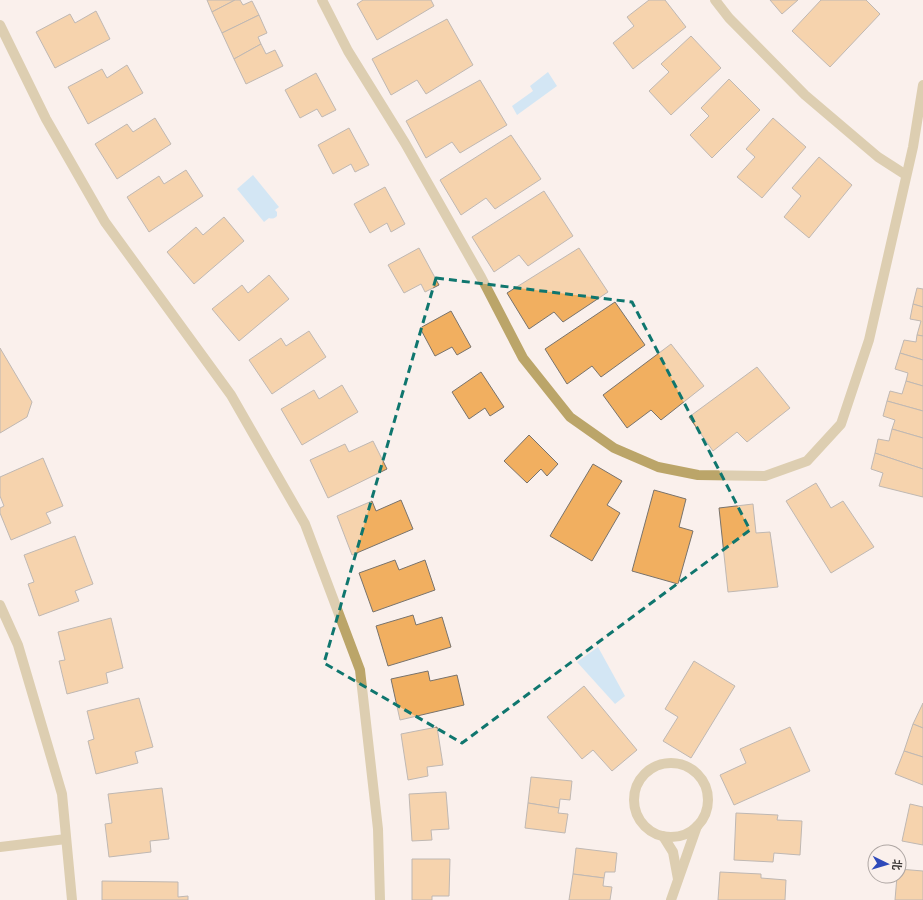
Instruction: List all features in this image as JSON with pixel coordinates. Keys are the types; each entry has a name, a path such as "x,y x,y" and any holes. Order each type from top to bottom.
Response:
{"street":[{"path":"322,0 348,51 405,143 481,277 523,358 570,417 614,448 658,467 698,474 765,476 807,461 841,424 869,340 913,147 923,85"},
{"path":"715,0 729,18 805,95 878,157 906,175"},
{"path":"0,25 46,119 105,222 231,396 305,524 360,670 378,829 380,900"},
{"path":"0,605 18,645 62,794 72,900"},
{"path":"670,900 697,826 704,816 708,804 708,792 703,780 684,764 672,762 659,764 648,770 640,779 635,790 634,802 636,814 643,824 652,832 663,836 675,837 686,834 697,826"},
{"path":"663,836 673,852 678,879"},
{"path":"0,847 66,839"}],"highlighted area":[{"path":"436,278 632,302 750,530 462,743 324,663"}],"water":[{"path":"548,72 557,86 517,115 512,106 533,91 530,86"},
{"path":"253,175 279,207 275,210 277,212 277,216 275,218 269,218 264,222 237,189"},
{"path":"598,647 625,696 615,704 577,662"}],"building":[{"path":"207,0 235,0 212,12"},
{"path":"235,0 240,0 243,5 252,1 259,15 222,33 212,12"},
{"path":"363,0 431,0 434,6 377,40 357,4"},
{"path":"649,0 665,0 686,27 633,69 613,43 634,26 627,17"},
{"path":"770,0 798,0 782,14"},
{"path":"821,0 866,0 880,14 830,67 792,31"},
{"path":"96,11 110,39 55,68 36,32 70,14 75,23"},
{"path":"259,15 267,33 258,37 261,44 234,59 222,33"},
{"path":"447,19 473,65 426,94 417,80 391,95 372,59"},
{"path":"691,36 721,68 671,115 649,91 669,72 661,64"},
{"path":"261,44 266,54 275,50 283,66 246,84 234,59"},
{"path":"127,65 143,93 88,124 68,87 102,69 107,78"},
{"path":"316,73 336,110 322,117 317,109 300,118 285,90"},
{"path":"729,79 760,110 712,158 690,135 709,116 701,108"},
{"path":"480,80 507,125 460,153 452,142 426,158 406,121"},
{"path":"155,118 171,144 117,179 95,144 127,124 133,132"},
{"path":"773,118 806,147 762,198 737,177 755,157 746,149"},
{"path":"349,128 369,165 355,172 351,164 333,174 318,145"},
{"path":"511,135 541,179 495,209 486,198 461,215 440,180"},
{"path":"819,157 852,185 809,238 784,217 801,196 792,188"},
{"path":"186,170 203,196 149,232 127,197 159,176 164,184"},
{"path":"385,187 405,224 391,232 387,223 370,233 354,204"},
{"path":"544,191 573,236 528,266 519,255 494,272 472,237"},
{"path":"224,217 244,241 194,284 167,252 196,227 203,235"},
{"path":"419,248 439,285 425,292 421,284 404,293 388,265"},
{"path":"579,248 608,292 563,322 554,312 529,329 507,293"},
{"path":"269,275 289,299 239,341 212,309 242,285 248,293"},
{"path":"917,288 923,289 923,307 913,304"},
{"path":"615,302 645,345 601,377 592,366 567,384 545,349"},
{"path":"913,304 923,307 923,336 917,335 921,321 910,319"},
{"path":"451,311 471,347 457,355 452,347 435,356 420,328"},
{"path":"309,331 326,357 272,394 249,360 281,338 286,346"},
{"path":"917,335 923,336 923,360 900,353 904,340 916,342"},
{"path":"671,344 704,386 661,420 651,410 627,428 603,395"},
{"path":"0,348 32,402 27,417 0,433"},
{"path":"900,353 923,360 923,386 906,381 908,373 895,369"},
{"path":"757,367 790,408 747,442 737,432 713,451 689,417"},
{"path":"481,372 504,407 490,416 485,408 469,419 452,392"},
{"path":"906,381 923,386 923,411 887,401 890,391 902,394"},
{"path":"342,385 358,412 302,445 281,409 314,390 319,399"},
{"path":"887,401 923,411 923,438 892,429 895,420 883,416"},
{"path":"892,429 923,438 923,469 875,453 878,439 889,441"},
{"path":"529,435 558,464 547,476 541,469 527,483 504,461"},
{"path":"373,441 387,469 328,498 310,460 345,444 349,452"},
{"path":"875,453 923,469 923,497 879,486 883,473 871,469"},
{"path":"43,458 63,506 46,513 51,523 11,540 0,513 0,508 4,506 0,496 0,477"},
{"path":"593,464 622,481 607,505 620,513 592,561 550,536"},
{"path":"816,483 831,508 843,501 874,547 831,573 786,501"},
{"path":"654,490 686,499 679,527 693,531 678,584 632,571"},
{"path":"401,500 413,529 352,555 337,516 372,501 376,511"},
{"path":"753,504 756,533 770,532 778,587 728,592 719,508"},
{"path":"75,536 93,584 75,591 79,601 39,616 28,584 34,582 24,555"},
{"path":"395,560 399,570 425,560 435,590 373,612 359,573"},
{"path":"413,615 416,625 442,617 451,647 388,666 376,626"},
{"path":"111,618 123,668 106,673 108,683 67,694 59,661 65,660 58,632"},
{"path":"694,661 735,686 691,758 663,741 678,717 665,709"},
{"path":"428,671 430,681 457,675 464,705 400,720 391,679"},
{"path":"584,686 637,750 612,771 593,750 582,759 547,717"},
{"path":"139,698 153,747 135,752 138,763 96,774 88,741 94,739 87,711"},
{"path":"923,703 923,728 913,724"},
{"path":"913,724 923,728 923,757 904,751"},
{"path":"437,727 443,765 427,767 428,776 408,780 401,734"},
{"path":"790,727 810,771 734,805 720,775 746,763 740,749"},
{"path":"904,751 923,757 923,785 895,774"},
{"path":"531,777 572,781 570,800 560,799 559,808 528,803"},
{"path":"162,788 169,839 150,841 151,852 109,857 105,824 112,823 108,794"},
{"path":"446,792 449,829 431,830 432,840 412,841 409,794"},
{"path":"528,803 559,808 558,813 568,814 565,833 525,828"},
{"path":"910,804 923,807 923,845 902,841"},
{"path":"736,813 778,815 777,820 802,821 800,855 774,853 773,862 734,860"},
{"path":"576,848 617,853 615,872 605,872 604,878 573,874"},
{"path":"412,859 450,859 449,896 432,896 432,900 412,900"},
{"path":"907,870 923,871 923,900 895,900 896,884 907,884"},
{"path":"720,872 761,874 761,878 786,880 785,900 718,900"},
{"path":"573,874 604,878 603,886 612,887 610,900 569,900"},
{"path":"102,881 178,882 178,897 188,896 188,900 102,900"}]}
